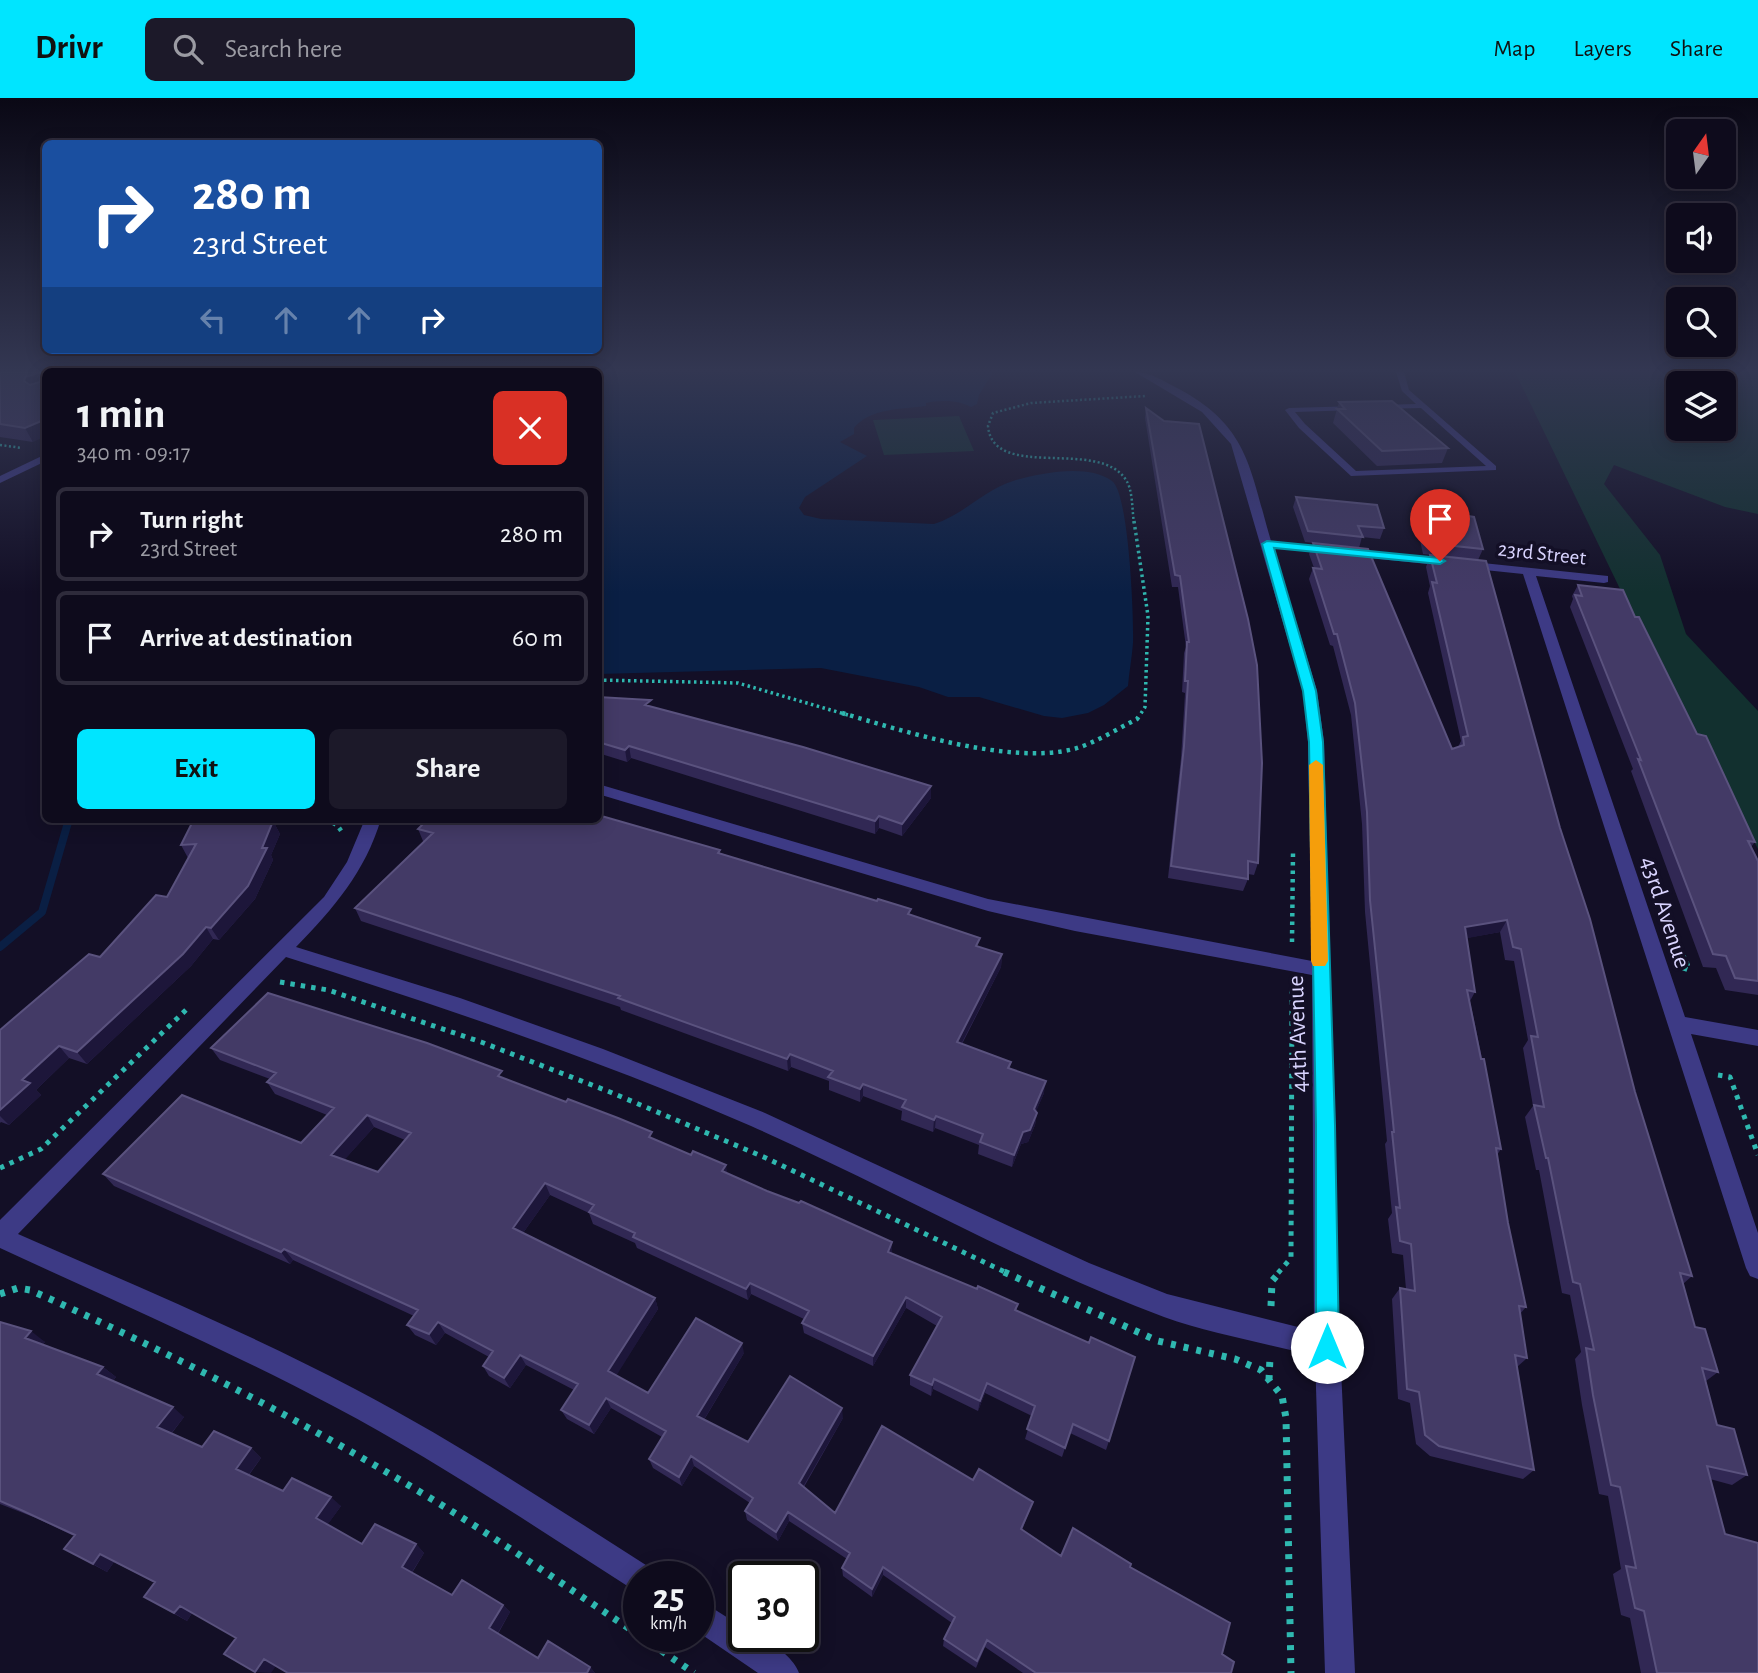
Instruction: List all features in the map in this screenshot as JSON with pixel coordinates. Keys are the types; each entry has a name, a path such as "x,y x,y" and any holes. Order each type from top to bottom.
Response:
{"street":[{"name":"44th Avenue","path":"1235,446 1310,691 1316,742 1327,1347 1340,1673"},
{"path":"0,480 42,459"},
{"name":"23rd Street","path":"1267,544 1604,579"},
{"name":"43rd Avenue","path":"1528,570 1758,1268"},
{"path":"602,790 988,905 1075,924 1319,969"},
{"path":"372,823 367,841 352,872 330,901 0,1236 170,1313 343,1397 449,1456 623,1567"},
{"path":"282,949 453,1003 596,1055 757,1119 1080,1271 1167,1306 1327,1347"},
{"path":"1678,1024 1758,1038"},
{"path":"714,1625 784,1673"}],"lane":[{"path":"1325,446 1354,474 1493,468 1468,446"}],"path":[{"path":"4,446 22,448"},
{"path":"602,680 738,683 924,737 1018,753 1048,754 1077,748 1116,732 1137,719 1144,707 1147,689 1148,616 1128,482 1121,472 1103,462 1020,456 1001,446"},
{"path":"331,823 343,832 340,844"},
{"path":"1269,1381 1272,1281 1291,1258 1293,851"},
{"path":"1279,938 1320,946"},
{"path":"253,977 328,990 481,1042 610,1092 766,1158 1071,1304 1158,1341 1235,1359 1261,1370 1282,1396 1286,1419 1292,1673"},
{"path":"0,1168 41,1149 189,1007"},
{"path":"1693,1070 1730,1077 1758,1155"},
{"path":"0,1294 18,1288 40,1294 307,1427 416,1490 623,1625"},
{"path":"663,1652 694,1673"}],"green space":[{"path":"881,446 972,446 974,451 884,455"},
{"path":"1551,446 1758,446 1758,514 1725,507 1614,465 1604,484 1660,555 1686,634 1758,711 1758,849 1621,591"}],"water":[{"path":"602,446 847,446 867,456 805,497 799,508 804,515 821,519 934,524 954,515 1002,485 1036,475 1064,471 1090,472 1102,476 1112,481 1118,490 1123,508 1131,584 1133,649 1128,686 1104,705 1088,713 1062,718 1044,716 979,697 948,697 919,687 821,668 602,674"}],"building":[{"path":"1153,446 1204,446 1257,665 1262,763 1258,863 1248,861 1248,879 1171,866 1184,746 1188,681 1185,681 1189,642 1180,576 1175,575"},
{"path":"1376,446 1445,446 1448,448 1382,451"},
{"path":"1296,497 1377,505 1384,528 1358,526 1363,537 1308,531"},
{"path":"1419,511 1474,517 1483,549 1427,543"},
{"path":"1313,543 1368,549 1452,749 1464,745 1463,737 1468,736 1432,582 1437,583 1430,555 1486,561 1560,828 1590,919 1635,1092 1692,1276 1680,1273 1695,1327 1705,1329 1718,1372 1702,1368 1717,1425 1734,1429 1747,1475 1707,1466 1725,1534 1758,1543 1758,1673 1657,1673 1644,1611 1635,1608 1626,1566 1636,1568 1620,1487 1611,1485 1586,1348 1594,1350 1580,1284 1573,1282 1548,1158 1534,1105 1544,1107 1531,1036 1538,1037 1521,949 1513,947 1507,920 1465,927 1475,992 1467,990 1481,1059 1484,1059 1501,1149 1496,1148 1508,1223 1526,1307 1519,1306 1527,1358 1515,1355 1534,1470 1439,1446 1425,1435 1419,1392 1407,1389 1400,1288 1415,1291 1411,1244 1400,1241 1396,1207 1400,1208 1370,900 1367,812 1355,703 1337,634 1334,634 1313,568 1322,569"},
{"path":"1578,585 1623,590 1697,734 1706,736 1755,842 1748,841 1758,861 1758,981 1735,978 1726,956 1713,954 1638,759 1641,760 1575,595 1582,596"},
{"path":"602,697 651,700 645,705 803,747 931,786 902,824 879,816 875,821 629,746 625,750 602,743"},
{"path":"602,816 720,850 718,853 877,901 878,899 911,909 908,914 980,938 976,946 1002,954 957,1042 1011,1062 1008,1068 1046,1081 1034,1109 1037,1113 1030,1130 1023,1132 1014,1155 980,1142 983,1134 936,1116 934,1120 902,1107 906,1100 863,1084 860,1089 828,1077 833,1071 790,1054 787,1059 618,998 620,996 355,908 433,833 418,829 424,823 602,823"},
{"path":"192,823 272,823 262,848 267,848 248,886 211,928 206,927 183,954 77,1052 59,1046 22,1080 30,1083 0,1110 0,1030 89,954 100,957 156,895 167,897 196,844 181,845"},
{"path":"268,993 427,1043 502,1071 498,1076 566,1102 568,1099 652,1132 649,1137 691,1155 693,1151 726,1165 722,1171 767,1191 799,1203 801,1201 892,1242 888,1252 1018,1304 1015,1310 1089,1343 1091,1337 1135,1357 1109,1441 1073,1424 1065,1448 1027,1429 1035,1406 987,1383 980,1401 934,1379 932,1385 910,1375 942,1317 906,1297 873,1356 802,1323 809,1311 750,1283 746,1289 633,1237 635,1233 589,1212 594,1205 545,1183 513,1228 655,1298 608,1371 648,1393 696,1318 742,1343 697,1416 748,1442 790,1376 842,1408 799,1483 835,1513 882,1426 973,1480 979,1469 1033,1502 1021,1529 1061,1556 1073,1528 1131,1564 1130,1567 1230,1623 1222,1654 1234,1662 1231,1673 1036,1673 987,1640 977,1661 944,1639 955,1617 883,1567 872,1589 842,1568 850,1553 788,1512 776,1532 745,1511 753,1498 691,1456 679,1477 649,1459 666,1431 606,1398 589,1425 561,1410 578,1384 520,1355 504,1378 483,1366 493,1351 438,1322 429,1334 407,1325 418,1310 284,1249 281,1252 103,1174 182,1095 301,1143 334,1108 267,1082 276,1073 211,1048","holes":["367,1115 411,1133 378,1172 331,1155"]},
{"path":"0,1322 31,1331 25,1338 103,1367 97,1374 173,1407 157,1427 202,1447 214,1431 251,1448 236,1469 283,1491 292,1478 331,1497 316,1518 362,1544 375,1524 416,1544 402,1567 452,1595 462,1580 503,1605 489,1628 538,1658 548,1641 590,1667 587,1673 288,1673 264,1659 255,1672 224,1654 236,1638 180,1606 174,1613 144,1597 155,1582 100,1554 93,1564 64,1549 75,1535 0,1501"}],"waterway":[{"path":"0,947 42,912 68,823"}],"slow traffic":[{"path":"1316,765 1319,961"}],"route":[{"path":"1327,1347 1316,742 1310,691 1267,544 1440,561"}]}
